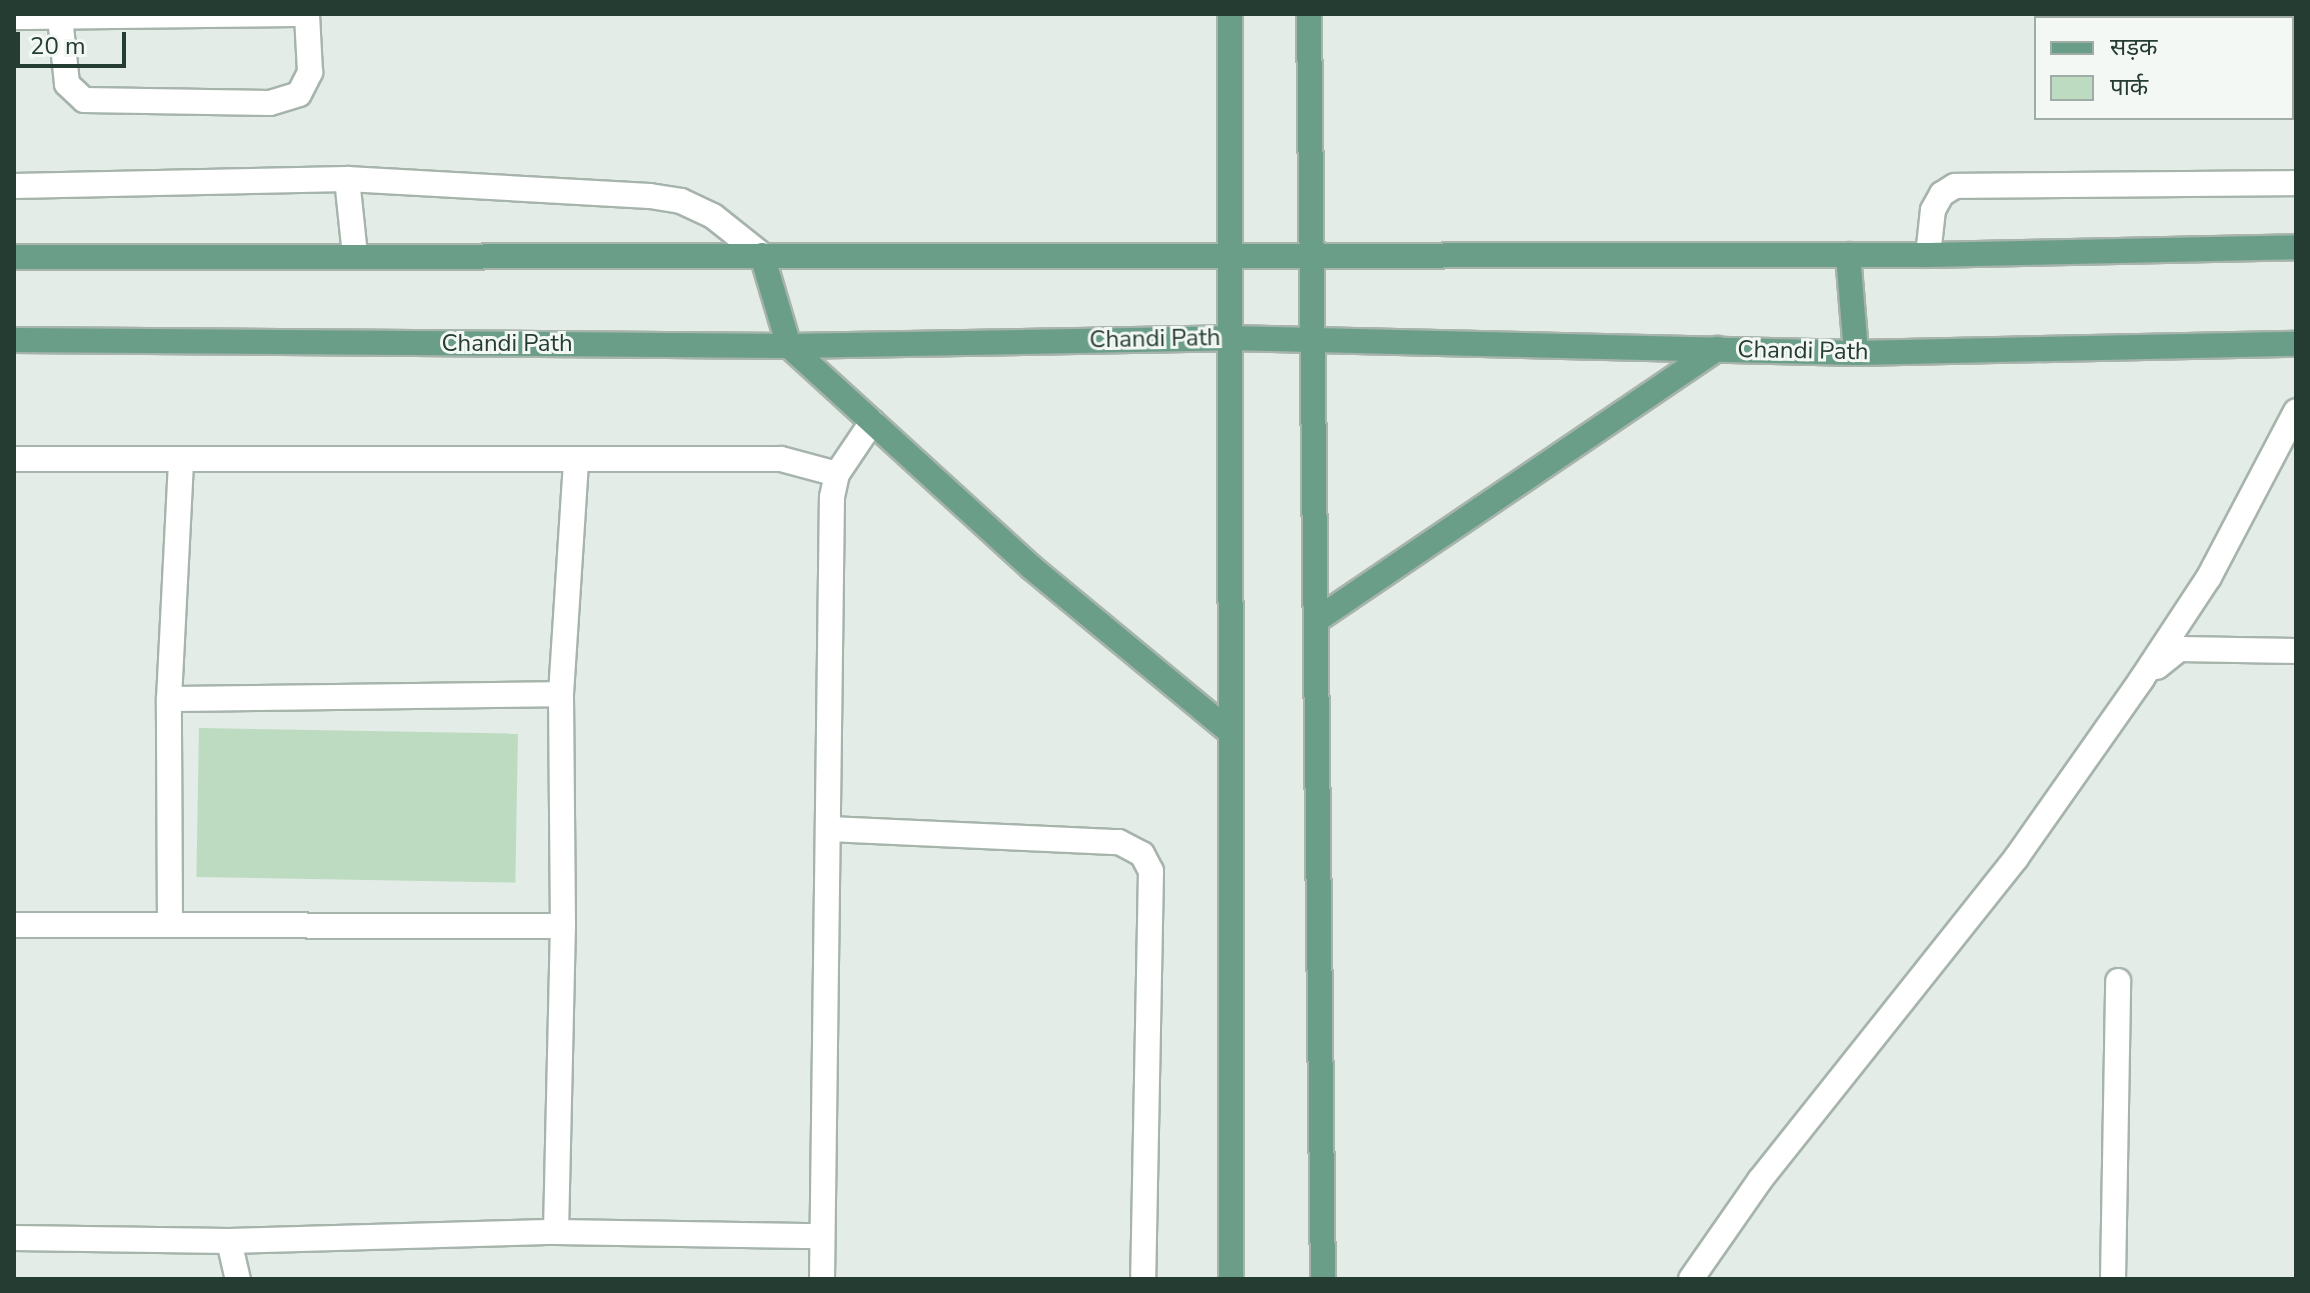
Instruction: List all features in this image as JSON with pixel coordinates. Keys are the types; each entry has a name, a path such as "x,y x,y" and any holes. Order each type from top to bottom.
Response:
{"main road":[{"path":"1230,14 1231,1279"},
{"path":"1309,14 1309,339 1318,619 1323,1279"},
{"path":"14,257 1928,255 2296,247"},
{"path":"762,255 789,346 1032,568 1230,732"},
{"path":"1848,255 1856,353"},
{"name":"Chandi Path","path":"14,340 789,346 1230,338 1856,353 2296,344"},
{"path":"1318,619 1717,349"}],"street":[{"path":"14,17 307,15 310,72 299,94 270,103 84,100 67,84 60,17"},
{"path":"347,179 355,255"},
{"path":"14,186 347,179 681,201 713,216 762,255"},
{"path":"1928,255 1933,210 1942,194 1955,186 2296,183"},
{"path":"1691,1279 1760,1180 2016,858 2141,680 2209,577 2293,421"},
{"path":"822,1279 832,497 837,474 872,422"},
{"path":"14,459 576,462 781,459 837,474"},
{"path":"170,922 169,699 181,460"},
{"path":"556,1232 563,926 561,694 576,462"},
{"path":"2141,680 2179,649 2296,651"},
{"path":"169,699 561,694"},
{"path":"829,829 1119,842 1142,854 1151,871 1143,1279"},
{"path":"14,925 170,922 563,926"},
{"path":"2113,1279 2118,981"},
{"path":"14,1238 229,1241 556,1232 821,1236"},
{"path":"229,1241 238,1279"}],"green space":[{"path":"199,728 518,734 515,883 196,877"}]}
